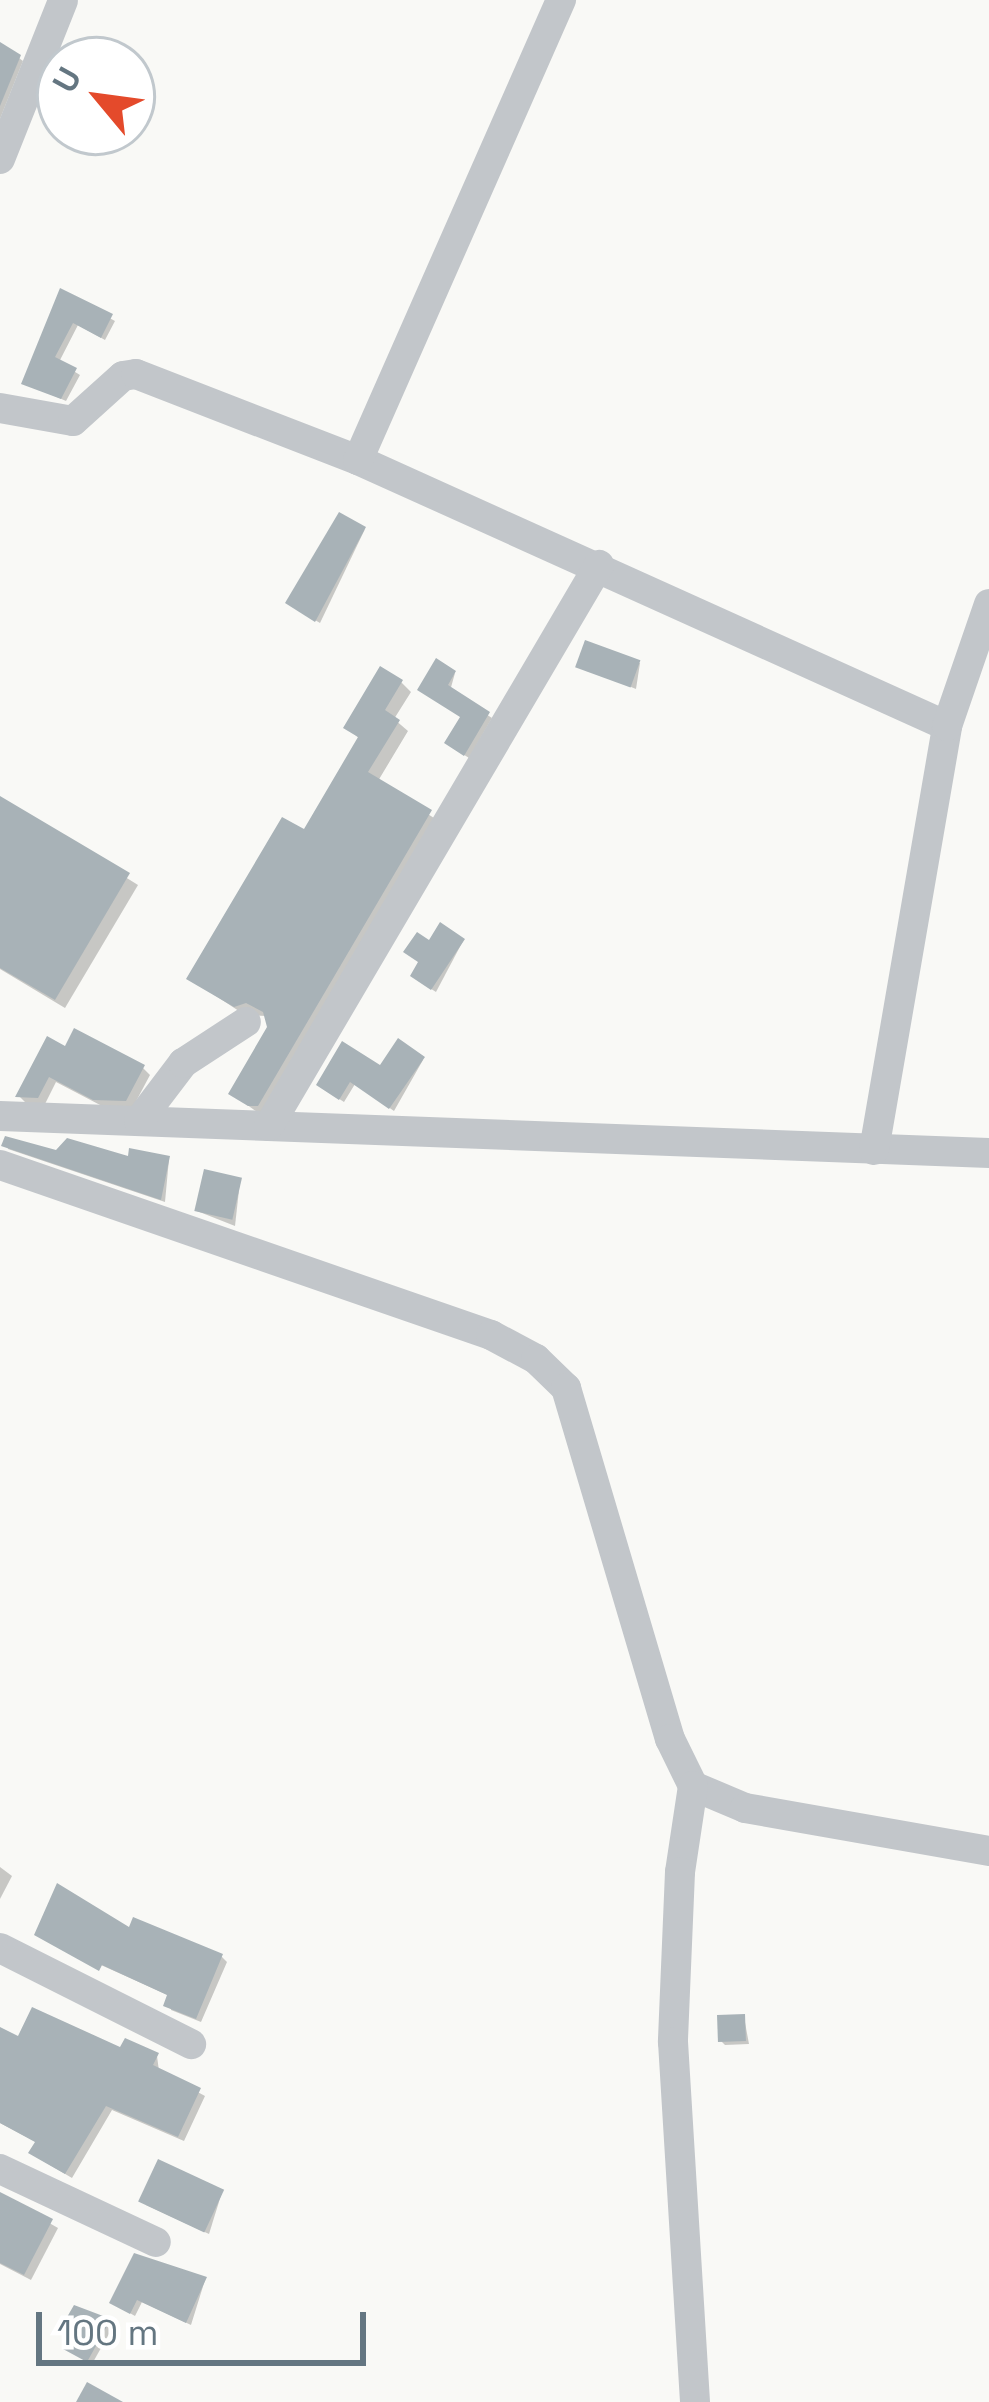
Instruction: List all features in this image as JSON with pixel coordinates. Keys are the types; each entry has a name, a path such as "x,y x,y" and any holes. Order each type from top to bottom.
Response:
{"street":[{"path":"358,460 561,0"},
{"path":"0,159 63,1"},
{"path":"0,408 73,421 131,373 358,460 947,725"},
{"path":"269,1126 599,566"},
{"path":"874,1150 947,725 989,604"},
{"path":"139,1120 183,1063 246,1022"},
{"path":"0,1116 989,1154"},
{"path":"0,1165 491,1335 553,1372 577,1420 670,1739 693,1786 680,1872 674,2042 695,2402"},
{"path":"693,1786 745,1808 989,1851"},
{"path":"0,1948 191,2044"},
{"path":"0,2168 156,2242"}],"building":[{"path":"0,42 21,55 0,106"},
{"path":"60,288 113,314 101,338 73,323 55,357 77,368 61,399 21,384"},
{"path":"339,512 366,527 315,622 285,603"},
{"path":"585,640 640,660 631,687 575,667"},
{"path":"436,658 456,671 448,685 490,712 464,756 444,743 460,717 417,690"},
{"path":"380,666 403,680 385,710 400,720 368,772 432,810 258,1106 248,1106 228,1094 267,1027 263,1012 246,1003 234,1007 186,979 282,817 304,829 358,737 343,728"},
{"path":"0,796 130,873 55,1000 0,968"},
{"path":"440,922 465,939 431,990 410,976 418,962 403,952 417,932 429,940"},
{"path":"74,1028 145,1065 126,1101 93,1100 49,1077 38,1098 15,1097 47,1036 65,1046"},
{"path":"398,1038 425,1057 389,1109 350,1082 339,1100 316,1085 342,1041 380,1065"},
{"path":"5,1136 56,1150 67,1138 128,1156 129,1148 170,1156 161,1200 1,1146"},
{"path":"204,1169 242,1178 232,1220 194,1211"},
{"path":"57,1883 129,1927 133,1917 223,1954 196,2019 163,2006 167,1995 102,1965 99,1971 34,1935"},
{"path":"32,2007 120,2047 125,2038 159,2053 153,2065 201,2088 178,2137 106,2106 65,2174 28,2153 35,2142 0,2123 0,2027 18,2036"},
{"path":"745,2014 746,2041 718,2042 717,2015"},
{"path":"158,2159 224,2190 204,2232 138,2202"},
{"path":"0,2192 53,2219 24,2275 0,2263"},
{"path":"134,2253 207,2277 186,2323 137,2300 130,2314 109,2303"},
{"path":"74,2305 111,2319 87,2362 63,2349 73,2330 63,2324"},
{"path":"87,2382 123,2402 76,2402"}]}
